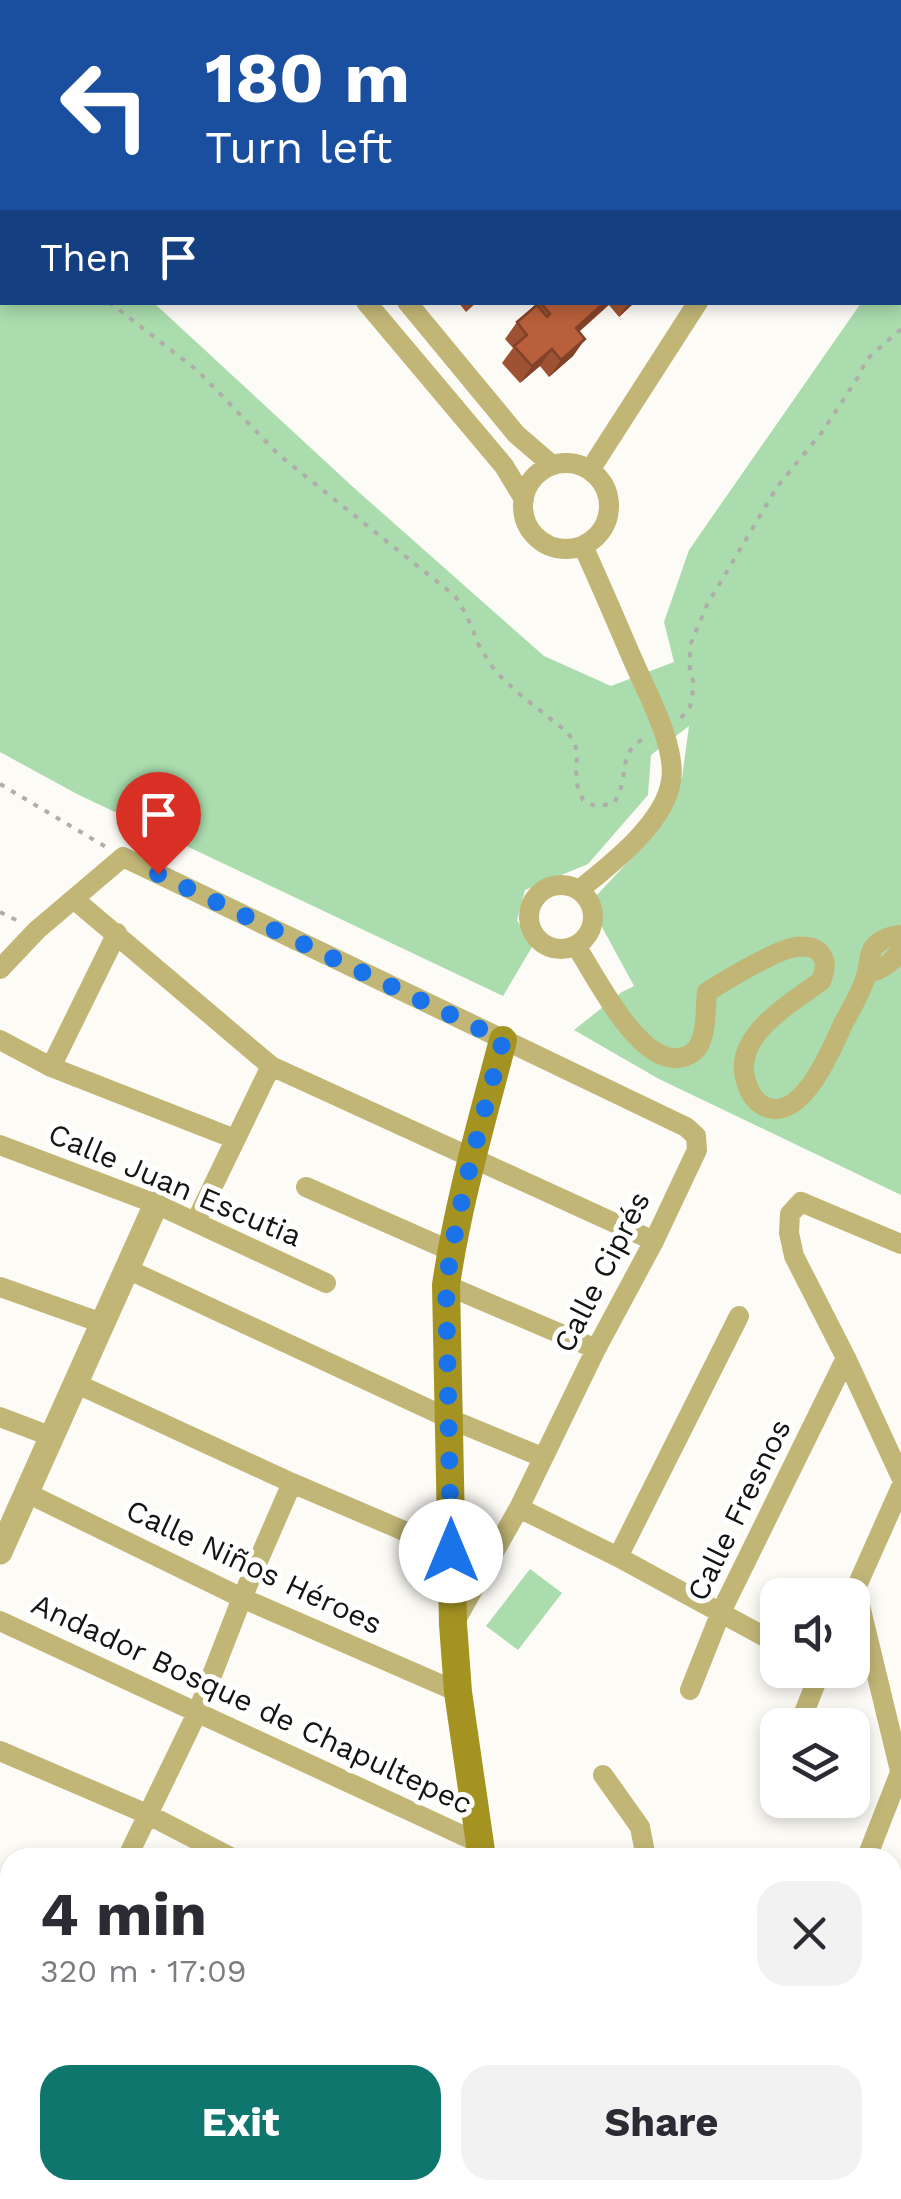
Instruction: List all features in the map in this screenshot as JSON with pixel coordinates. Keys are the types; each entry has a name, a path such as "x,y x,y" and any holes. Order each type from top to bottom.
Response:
{"main road":[{"path":"480,1848 452,1624 446,1285 472,1159 503,1040"}],"street":[{"path":"369,305 504,466 524,499"},
{"path":"409,305 516,434 552,466"},
{"path":"590,470 696,305"},
{"path":"578,464 600,478 606,490 610,502 608,516 603,528 583,546 571,549 545,544 528,525 524,499 534,478 552,466 578,464"},
{"path":"578,890 649,825 671,784 672,764 662,730 583,546"},
{"path":"0,969 37,930 123,857 503,1040"},
{"path":"570,886 592,908 591,929 576,946 555,949 536,938 529,919 534,900 550,888 570,886"},
{"path":"75,900 271,1066 654,1241"},
{"path":"51,1068 116,933"},
{"path":"576,946 632,1032 666,1058 681,1058 698,1046 707,992 793,947 808,946 819,952 826,961 821,981 761,1027 744,1056 743,1074 750,1091 760,1103 773,1109 787,1106 817,1079 867,974 870,954 877,943 890,936 901,936"},
{"path":"867,974 894,961 901,950"},
{"path":"0,1040 51,1068 235,1139"},
{"name":"Calle Ciprés","path":"452,1624 518,1508 697,1150 696,1136 686,1126 503,1040"},
{"path":"196,1221 271,1066"},
{"name":"Calle Juan Escutia","path":"0,1144 196,1221 326,1283"},
{"path":"306,1187 451,1251"},
{"path":"901,1244 801,1202 790,1214 794,1256 901,1477"},
{"path":"1,1545 156,1204"},
{"path":"127,1269 450,1419 542,1457"},
{"path":"446,1285 596,1348"},
{"path":"0,1287 102,1323"},
{"path":"618,1557 740,1316"},
{"name":"Calle Fresnos","path":"690,1690 721,1612 846,1358"},
{"path":"75,1383 451,1551"},
{"path":"0,1417 50,1436"},
{"path":"132,1848 198,1711 292,1483"},
{"path":"861,1578 901,1487"},
{"name":"Calle Niños Héroes","path":"26,1492 242,1598 458,1692"},
{"path":"518,1508 760,1634"},
{"name":"Andador Bosque de Chapultepec","path":"0,1621 198,1711 476,1848"},
{"path":"870,1653 901,1770 871,1848"},
{"path":"0,1751 147,1814 213,1848"},
{"path":"603,1775 640,1827 644,1848"}],"path":[{"path":"113,305 198,371 279,454 455,596 496,672 574,743 578,755 576,782 583,800 595,806 613,804 619,795 626,754 637,742 676,723 690,707 694,684 689,664 691,643 707,605 776,487 822,432 866,360 901,329"},
{"path":"0,784 123,857"}],"green space":[{"path":"0,305 156,305 544,656 611,686 674,662 664,622 689,550 860,305 901,305 901,1195 659,1079 574,1030 634,986 602,927 596,896 641,848 682,778 689,726 651,755 648,795 588,864 525,890 517,920 532,947 503,996 77,794 0,752"},
{"path":"530,1569 562,1593 518,1650 486,1626"}],"building":[{"path":"537,305 547,317 550,314 542,305 602,305 576,328 585,339 561,360 552,349 532,366 514,346 527,335 517,322"}],"route":[{"path":"158,874 503,1040 472,1159 446,1285 451,1551"}]}
